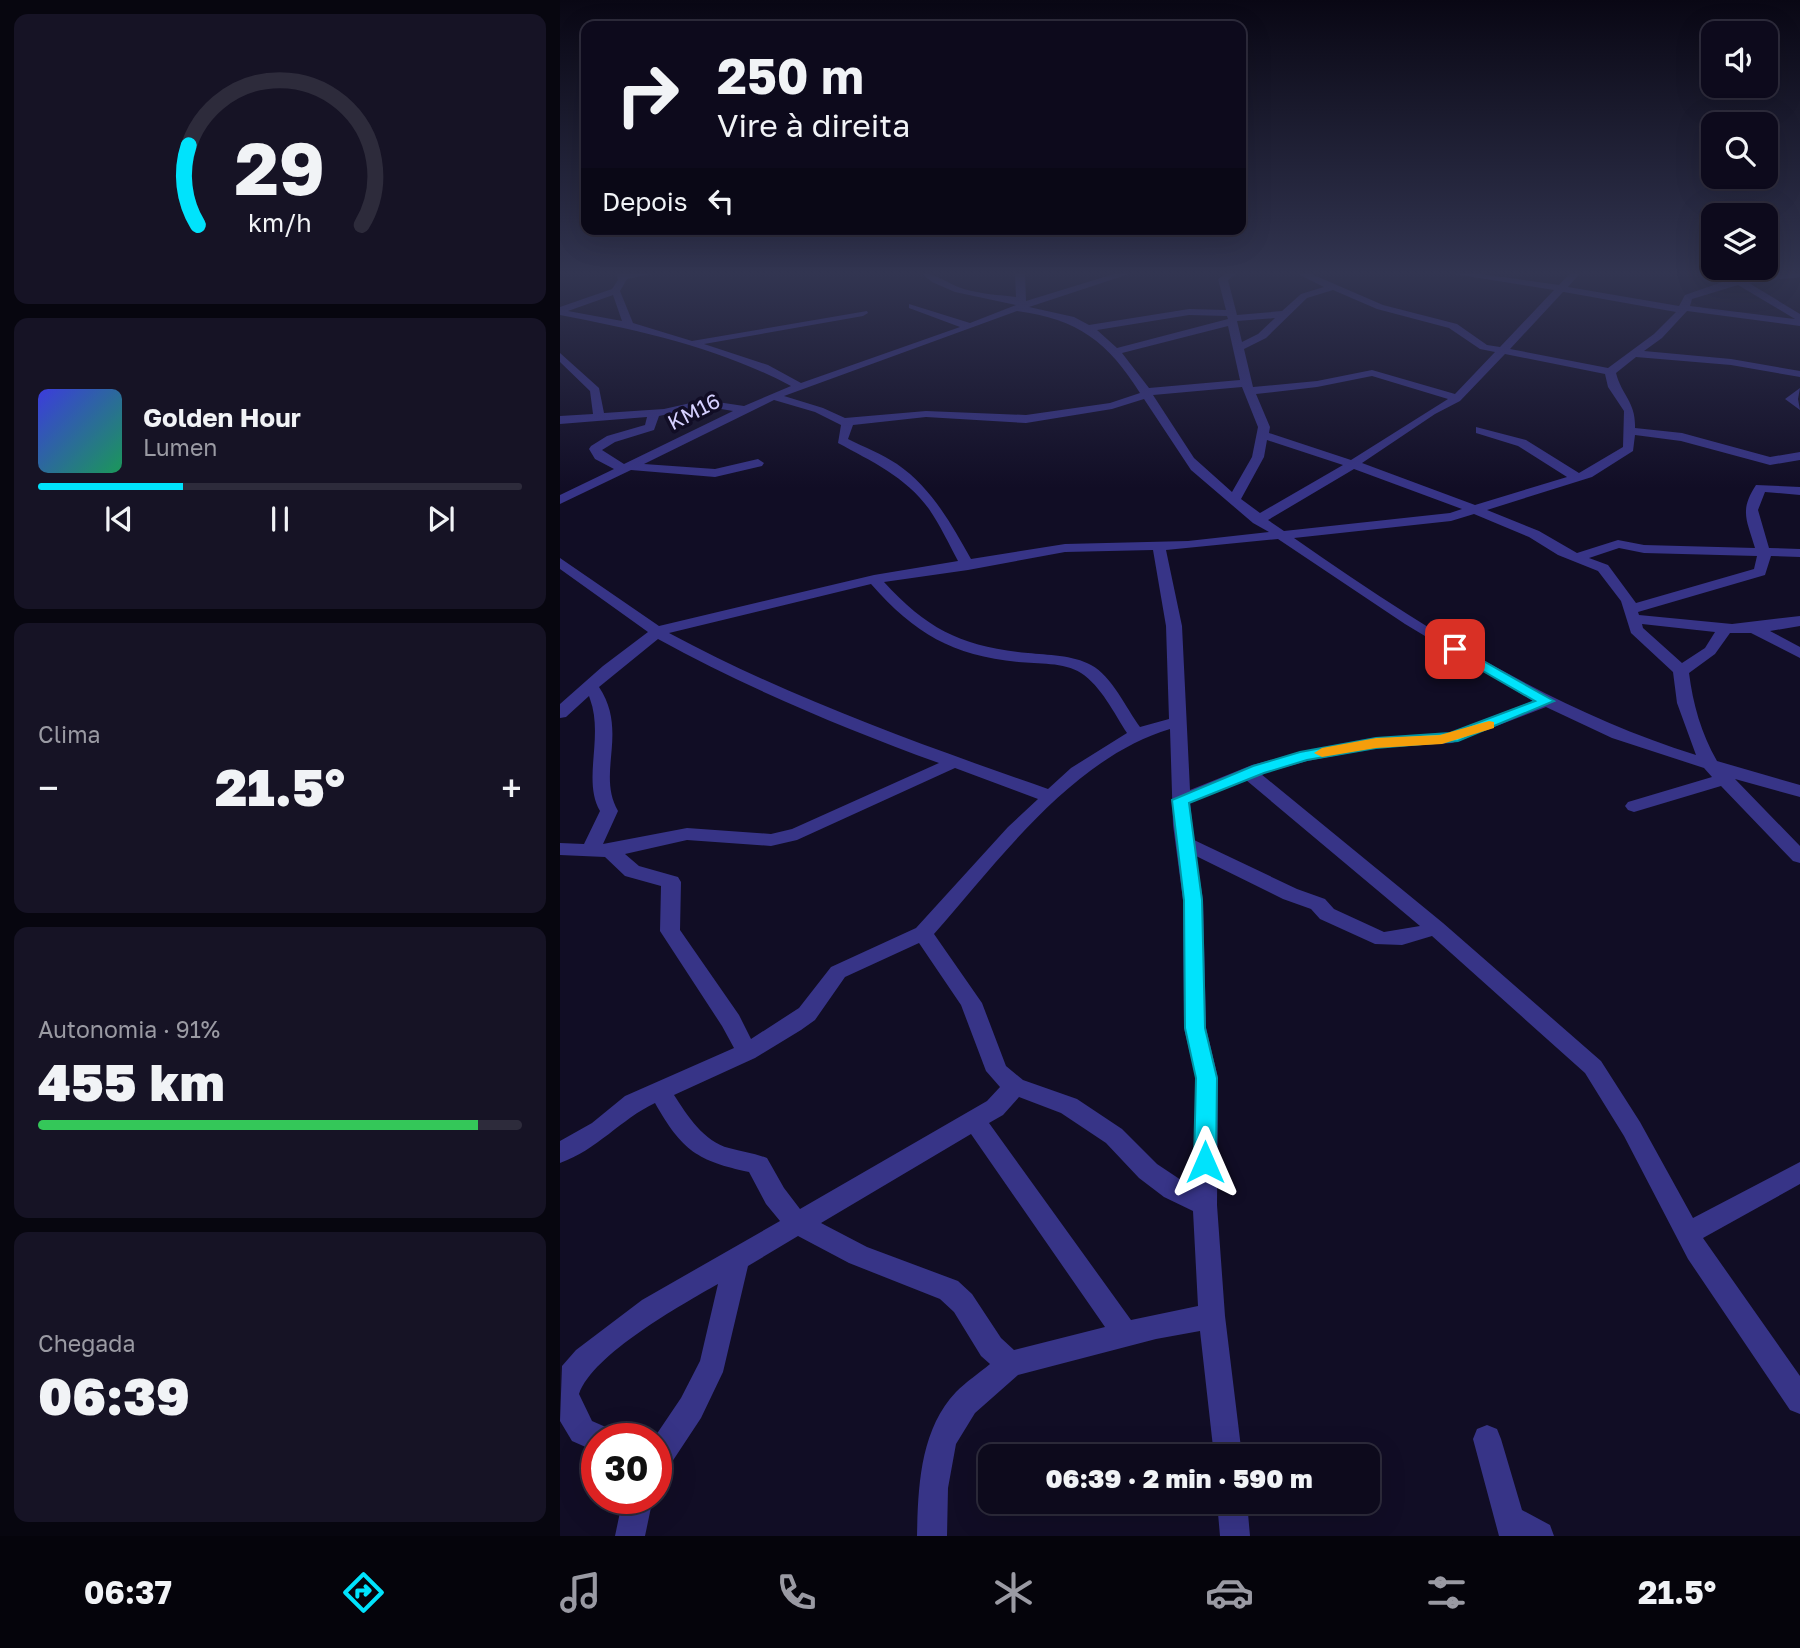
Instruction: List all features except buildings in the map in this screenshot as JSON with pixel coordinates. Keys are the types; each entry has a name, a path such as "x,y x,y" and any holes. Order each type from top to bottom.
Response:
{"street":[{"path":"693,345 764,367 799,386"},
{"name":"KM16","path":"560,500 773,396 919,345"},
{"path":"1110,345 1118,351 1149,396 1194,467 1279,535 1482,666 1547,701 1617,733 1800,791"},
{"path":"1118,351 1136,345"},
{"path":"1234,499 1258,457 1264,435 1257,405 1247,387 1237,345"},
{"path":"1238,348 1245,345"},
{"path":"1482,345 1610,372 1646,345"},
{"path":"1260,522 1353,464 1430,411 1457,398 1508,345"},
{"path":"1636,354 1731,362 1800,374"},
{"path":"560,356 594,390 599,416"},
{"path":"560,713 609,669 659,631 874,579 1074,547 1159,547 1451,517 1578,478 1596,471 1626,452 1632,431 1628,406 1614,387 1610,372"},
{"path":"773,396 843,422 926,414 1026,419 1149,396 1317,384 1372,373 1457,398"},
{"path":"1800,391 1791,399 1800,407"},
{"path":"560,419 654,413 704,403 742,410"},
{"path":"654,413 650,427 611,439 595,449 599,456 626,468 715,473 758,463"},
{"path":"843,422 847,427 842,440 893,467 919,489 935,508 968,566"},
{"path":"1480,430 1522,443 1578,478"},
{"path":"1632,431 1682,437 1770,461 1800,456"},
{"path":"1264,435 1401,480 1534,534 1602,568 1632,614 1636,630 1681,671 1685,703 1698,742 1710,764 1727,778 1800,857"},
{"path":"1632,614 1760,572 1763,566 1762,552 1750,514 1759,490 1767,487 1800,491"},
{"path":"1254,538 1263,529 1260,522"},
{"path":"1577,557 1618,544 1644,549 1800,553"},
{"path":"1159,547 1174,626 1180,800 1193,900 1195,1028 1206,1078 1205,1205 1212,1316 1227,1444"},
{"path":"560,562 604,596 698,655 828,714 1049,796"},
{"path":"874,579 901,611 918,625 964,647 1085,668 1098,678 1136,734"},
{"path":"1632,614 1726,628 1755,629 1800,621"},
{"path":"1681,671 1710,650 1726,628"},
{"path":"1755,629 1800,653"},
{"path":"591,687 603,708 606,755 600,792 609,811 600,850"},
{"path":"1180,800 1248,773 1305,756 1376,743 1452,738 1547,701"},
{"path":"560,1153 600,1130 633,1103 747,1052 807,1014 838,972 871,954 923,933 943,908 1049,796 1077,772 1136,734 1176,722"},
{"path":"560,849 600,850 687,834 771,840 797,834 955,762"},
{"path":"1248,773 1436,928 1593,1067 1632,1129 1687,1234 1800,1400"},
{"path":"1634,806 1727,778"},
{"path":"1184,843 1290,894 1318,904 1327,914 1382,939 1402,938 1436,928"},
{"path":"600,850 632,872 671,882 670,931 731,1021 747,1052"},
{"path":"923,933 971,1003 997,1070 1015,1086 1069,1106 1114,1136 1148,1171 1174,1190 1205,1205"},
{"path":"581,1430 562,1396 572,1375 620,1331 797,1223 975,1121 995,1108 1015,1086"},
{"path":"660,1090 674,1117 705,1149 722,1157 758,1165 775,1196 797,1223 858,1255 949,1290 963,1303 991,1347 1010,1364"},
{"path":"975,1121 1125,1333"},
{"path":"1687,1234 1800,1172"},
{"path":"672,1434 691,1409 713,1363 736,1262"},
{"path":"932,1536 933,1488 943,1439 965,1403 1010,1364 1125,1333 1212,1316"},
{"path":"1487,1439 1512,1529 1539,1536"},
{"path":"630,1536 635,1514"},
{"path":"1233,1514 1235,1536"}],"slow traffic":[{"path":"1322,753 1376,743 1442,740 1489,725"}],"route":[{"path":"1205,1162 1206,1078 1195,1028 1193,900 1180,800 1258,769 1305,756 1376,743 1452,738 1476,731 1547,701 1455,649"}]}
